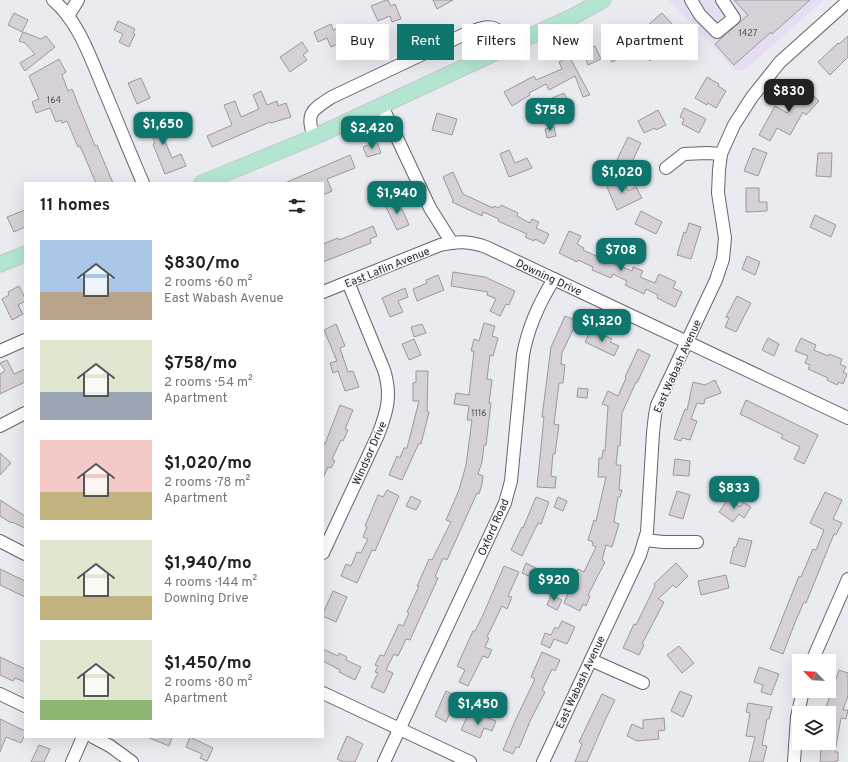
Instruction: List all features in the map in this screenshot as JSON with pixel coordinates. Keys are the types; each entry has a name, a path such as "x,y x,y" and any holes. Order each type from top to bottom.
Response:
{"main road":[{"path":"530,36 574,16 601,1"},
{"path":"204,182 314,137 479,60"},
{"path":"0,264 24,254"}],"street":[{"path":"53,0 68,16 85,45 143,182"},
{"path":"68,16 78,0"},
{"path":"691,0 700,14 717,32 734,18 722,0"},
{"name":"East Wabash Avenue","path":"543,762 640,555 645,540 647,532 654,416 657,404 716,280 723,259 725,238 718,193 721,154 740,114 780,62 848,1"},
{"path":"314,137 310,126 311,116 318,106 332,97 462,35"},
{"path":"382,106 430,208 452,243"},
{"path":"666,168 684,154 721,154"},
{"name":"Downing Drive","path":"452,243 474,242 848,418"},
{"name":"East Laflin Avenue","path":"324,292 426,250 452,243"},
{"name":"Oxford Road","path":"384,762 505,503 512,481 523,355 526,341 533,318 554,279"},
{"name":"Windsor Drive","path":"324,551 378,435 386,416 388,404 388,384 384,370 348,282"},
{"path":"0,351 24,340"},
{"path":"0,426 24,414"},
{"path":"645,540 663,542 697,542"},
{"path":"0,541 24,553"},
{"path":"815,654 848,578"},
{"path":"591,660 643,683"},
{"path":"324,693 470,762"},
{"path":"0,694 24,706"},
{"path":"794,762 797,717 801,698"},
{"path":"72,762 83,738"},
{"path":"95,738 110,746 132,762"}],"shaded area":[{"path":"669,0 824,0 746,69 739,71 734,69 698,31 698,24 692,24"}],"building":[{"path":"388,0 391,6 395,4 401,19 392,22 390,16 378,21 371,6"},
{"path":"433,0 453,0 437,9"},
{"path":"734,0 810,0 734,65 715,44 748,15"},
{"path":"14,13 28,20 22,32 8,25"},
{"path":"662,13 672,24 649,24"},
{"path":"118,21 135,29 133,33 135,34 129,47 119,42 123,34 114,30"},
{"path":"331,24 333,30 336,29 336,45 331,47 327,38 318,42 314,32"},
{"path":"23,32 41,39 46,36 55,47 25,71 20,63 35,54 25,43 19,41"},
{"path":"848,36 848,57 830,75 818,62 838,43 839,44"},
{"path":"302,42 308,51 303,55 307,60 290,72 280,57"},
{"path":"595,46 601,59 588,65 586,60 593,60 593,47"},
{"path":"59,59 66,72 62,75 68,91 72,89 95,146 97,145 113,182 96,182 67,121 62,123 61,120 56,122 50,108 36,113 32,102 39,99 29,76"},
{"path":"562,60 571,60 590,95 583,97 575,76 549,90 546,84 529,93 530,95 512,106 504,92 534,76 536,80 562,69 559,62"},
{"path":"707,77 719,84 718,86 726,91 716,108 695,98"},
{"path":"141,78 150,98 137,104 128,83"},
{"path":"799,82 819,101 806,115 803,112 790,135 777,128 770,141 759,135 775,106 787,113 799,99 790,91"},
{"path":"261,91 267,105 277,101 278,106 286,103 291,117 271,123 270,122 212,147 207,136 232,125 224,105 235,101 241,117 259,109 253,95"},
{"path":"564,93 568,101 556,107 552,98"},
{"path":"684,108 706,119 699,133 682,124 684,119 680,117"},
{"path":"658,110 666,125 656,130 655,128 644,133 638,121"},
{"path":"437,113 457,119 452,135 432,130"},
{"path":"157,114 166,134 163,136 172,158 181,154 186,166 165,174 145,119"},
{"path":"554,127 556,136 547,138 545,129"},
{"path":"628,137 641,143 628,170 615,164"},
{"path":"377,142 381,153 367,157 363,147"},
{"path":"753,148 767,153 758,176 744,171"},
{"path":"509,150 515,163 527,158 532,168 509,177 500,154"},
{"path":"818,153 832,153 831,177 816,176"},
{"path":"350,155 355,168 327,179 332,191 324,195 324,182 287,182"},
{"path":"453,172 463,194 493,208 494,206 499,208 501,205 518,213 517,216 530,223 532,219 539,222 536,228 549,234 544,244 535,239 534,241 525,237 527,234 498,221 499,219 483,212 482,216 452,202 453,200 443,177"},
{"path":"622,177 628,191 636,187 642,198 617,210 606,185"},
{"path":"746,188 759,188 759,202 767,202 767,211 746,212"},
{"path":"392,199 398,211 402,209 409,225 397,230 384,203"},
{"path":"24,210 24,227 14,232 7,217"},
{"path":"641,211 662,222 656,234 635,224"},
{"path":"815,215 836,225 831,237 810,227"},
{"path":"689,223 701,227 691,259 677,255 684,232 686,233"},
{"path":"373,226 377,236 370,239 371,243 324,262 324,244 338,238 339,240"},
{"path":"569,231 581,236 577,244 584,248 583,250 623,268 632,271 633,267 643,271 640,277 655,283 659,274 676,282 673,288 682,292 675,307 657,298 658,295 646,289 644,294 625,285 627,281 613,274 611,278 592,270 593,267 578,260 577,262 559,253"},
{"path":"747,256 760,262 755,275 742,269"},
{"path":"453,272 485,277 515,291 509,305 506,304 500,316 490,311 496,299 487,295 488,292 451,286"},
{"path":"438,275 444,290 417,301 413,289 427,283 426,280"},
{"path":"19,286 24,296 24,302 18,305 23,314 12,320 2,299 9,295 8,292"},
{"path":"405,288 408,297 398,301 403,312 390,317 382,298"},
{"path":"737,296 751,303 736,332 725,327 729,318 726,317"},
{"path":"565,316 577,321 562,353 561,364 565,365 563,383 559,383 554,424 559,425 555,454 553,454 551,476 556,477 555,488 537,487 544,417 542,417 551,347"},
{"path":"484,323 495,326 492,336 498,338 493,356 490,355 487,379 492,380 489,403 491,403 486,445 484,445 482,462 478,474 483,476 482,484 479,494 477,493 447,560 443,558 435,577 438,578 410,640 406,639 398,656 394,654 386,670 393,673 384,693 371,687 378,673 375,672 378,666 375,665 380,655 384,656 399,624 403,626 409,613 407,612 419,586 417,586 429,559 432,560 451,522 446,520 459,490 466,465 472,420 467,420 469,406 454,404 456,393 469,395 474,351 471,351 474,339 479,341"},
{"path":"336,324 345,346 340,348 348,372 353,371 359,387 345,391 338,371 333,373 330,363 337,361 324,330"},
{"path":"422,324 426,333 414,337 411,327"},
{"path":"591,329 612,339 610,342 619,346 614,356 585,342"},
{"path":"768,338 779,344 774,356 762,350"},
{"path":"801,338 816,345 814,350 828,356 829,354 842,359 840,364 846,367 843,372 847,374 843,384 839,382 837,385 827,380 828,378 808,369 810,365 805,363 808,356 795,351"},
{"path":"414,339 421,355 409,360 402,344"},
{"path":"638,349 650,355 622,413 620,446 618,446 616,465 621,465 619,490 622,490 620,497 618,497 614,522 619,524 612,547 606,545 602,560 605,562 588,595 590,596 586,606 583,604 580,611 564,603 568,593 571,594 577,581 573,579 578,569 584,572 596,547 592,545 593,542 588,540 594,520 596,521 606,477 598,477 599,458 602,458 603,450 605,451 608,406 602,404 608,391 618,396"},
{"path":"7,360 14,374 24,369 24,382 0,394 0,374 5,371 0,363"},
{"path":"416,371 428,371 427,411 429,412 421,444 419,443 402,480 389,475 397,456 400,458 404,448 407,448 419,401 413,401 413,383 416,382"},
{"path":"715,380 721,393 705,399 704,404 697,403 691,419 697,421 690,440 682,438 681,441 674,439 685,409 687,410 693,382 705,385"},
{"path":"578,388 588,389 587,398 577,397"},
{"path":"746,400 818,435 804,464 794,459 800,447 781,438 783,435 740,414"},
{"path":"340,405 353,410 345,429 348,430 343,441 341,440 332,459 335,461 331,468 328,467 324,476 325,444"},
{"path":"0,453 11,463 0,475"},
{"path":"675,459 690,461 689,476 673,475"},
{"path":"387,490 399,496 375,551 372,550 357,583 341,576 346,564 351,566 357,552 361,553 368,539 363,537 367,527 365,526 378,495 383,497"},
{"path":"677,491 690,495 683,519 669,515"},
{"path":"825,492 842,500 833,519 842,523 836,535 834,534 806,603 804,602 796,620 783,654 770,649 799,576 801,577 813,549 816,550 824,530 810,523"},
{"path":"411,496 421,501 416,510 406,506"},
{"path":"536,497 549,502 541,524 538,523 522,556 511,550 522,527 523,528"},
{"path":"558,497 567,501 563,511 554,507"},
{"path":"728,499 740,507 743,502 751,507 744,518 739,514 733,522 719,512"},
{"path":"0,500 24,515 24,528 12,522 11,523 0,516"},
{"path":"739,538 752,541 745,567 730,563 734,547 736,547"},
{"path":"526,563 536,568 531,577 522,573"},
{"path":"676,563 688,576 676,588 673,585 658,599 664,602 642,644 644,645 639,655 623,648 634,624 636,625 655,586 654,584"},
{"path":"504,566 519,572 508,596 512,597 507,609 502,606 487,637 489,638 485,647 492,650 488,658 483,656 468,686 459,682 465,670 457,666 473,631 475,631 483,615"},
{"path":"0,569 24,581 24,597 0,585"},
{"path":"726,575 729,588 701,595 698,581"},
{"path":"333,591 347,597 336,622 324,616 324,611"},
{"path":"551,595 562,600 557,610 547,605"},
{"path":"562,621 575,627 567,644 554,639 550,648 541,644 545,633 551,635 555,627 558,629"},
{"path":"679,646 694,663 682,673 667,655"},
{"path":"324,649 338,656 339,653 347,657 346,660 361,667 355,680 339,672 340,670 324,662"},
{"path":"542,652 560,660 555,671 552,669 542,690 545,692 531,719 519,748 516,747 513,754 503,750 535,679 531,677"},
{"path":"0,657 24,669 24,682 15,678 13,681 0,675"},
{"path":"759,667 779,674 771,695 761,692 763,685 754,682"},
{"path":"839,670 848,673 848,696 843,710 848,710 846,719 841,718 836,746 836,706 826,706 829,698 836,698 836,679"},
{"path":"446,691 462,699 456,711 452,709 446,722 435,716"},
{"path":"680,691 692,696 683,717 671,711"},
{"path":"602,694 615,700 587,762 575,762 582,744 579,742"},
{"path":"748,703 772,707 769,719 767,719 762,745 767,746 763,762 749,762 755,737 746,736 750,713 746,712"},
{"path":"468,715 481,721 483,716 496,721 492,731 484,728 480,738 461,730"},
{"path":"664,718 665,730 658,731 659,739 637,741 627,736 632,724 643,729 643,720"},
{"path":"0,719 24,731 24,737 21,743 6,737 0,752"},
{"path":"347,736 363,744 355,762 344,762 337,759"},
{"path":"149,738 172,738 169,746"},
{"path":"190,738 192,738 213,748 207,761 200,758 202,754 186,747"},
{"path":"39,745 50,749 44,762 31,762"},
{"path":"821,750 835,750 835,752 838,752 838,761 820,762"}]}
